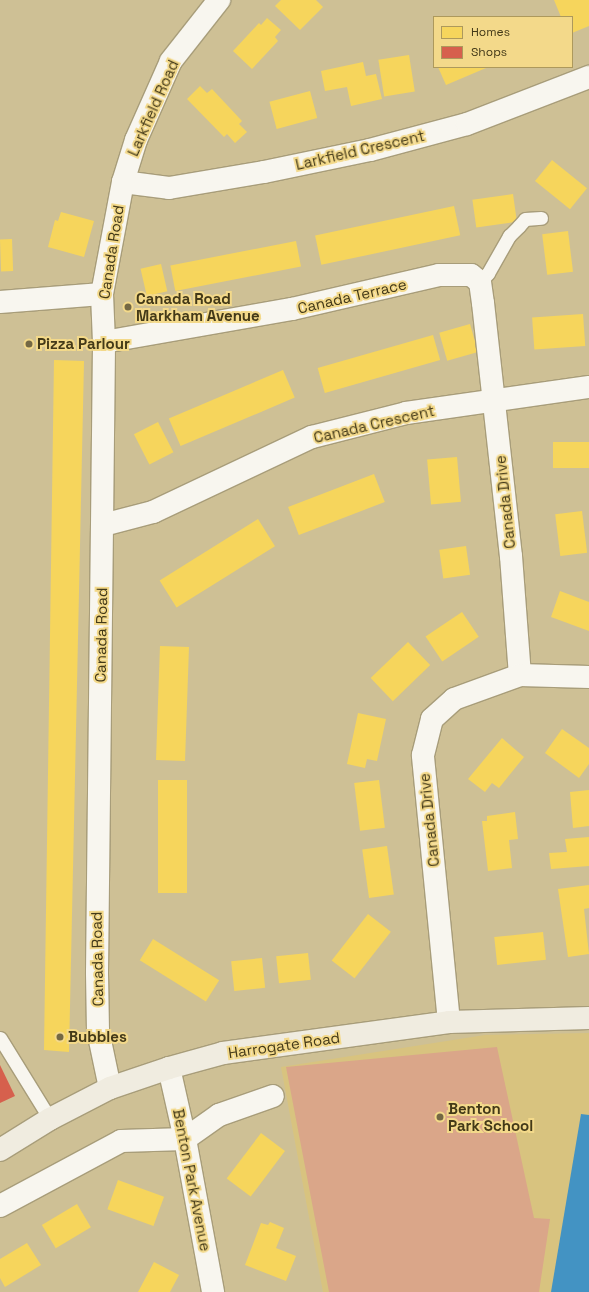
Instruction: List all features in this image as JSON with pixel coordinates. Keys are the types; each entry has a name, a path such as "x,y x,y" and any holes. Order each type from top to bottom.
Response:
{"main road":[{"name":"Harrogate Road","path":"0,1150 50,1119 110,1088 169,1068 223,1053 449,1022 589,1018"}],"street":[{"name":"Larkfield Road","path":"123,182 136,140 171,61 219,0"},
{"name":"Larkfield Crescent","path":"123,182 169,188 264,172 370,150 467,124 589,77"},
{"name":"Canada Road","path":"110,1088 98,1031 96,972 103,526 104,342 102,294 123,182"},
{"name":"Canada Terrace","path":"104,342 292,309 439,275 471,275 480,282"},
{"path":"480,282 493,400"},
{"path":"0,302 102,294"},
{"name":"Canada Crescent","path":"103,526 153,512 312,437 406,413 589,388"},
{"name":"Canada Drive","path":"493,400 511,556 520,675"},
{"name":"Canada Drive","path":"449,1022 423,754 432,719 454,699 520,675 589,677"},
{"name":"Benton Park Avenue","path":"169,1068 185,1139 213,1292"},
{"path":"0,1206 121,1141 185,1139 220,1115 273,1096"}],"lane":[{"path":"480,282 488,273 509,236 525,219 541,218"},
{"path":"0,1038 50,1119"}],"shaded area":[{"name":"Benton Park School","path":"589,1033 589,1292 323,1292 281,1067 485,1035"},
{"name":"Benton Park School","path":"497,1047 534,1218 550,1219 539,1292 329,1292 286,1067"}],"building: Homes":[{"path":"281,0 316,0 323,7 300,30 275,6"},
{"path":"554,0 589,0 589,26 573,33 573,16 561,16"},
{"path":"267,18 281,30 275,37 278,41 252,69 233,51 259,23 261,25"},
{"path":"409,55 415,92 384,96 378,60"},
{"path":"363,62 366,76 376,74 382,99 351,106 347,87 325,91 321,71"},
{"path":"438,68 486,68 446,85"},
{"path":"200,86 207,93 212,89 242,121 239,124 247,132 235,143 227,134 224,137 187,99"},
{"path":"310,91 317,118 277,129 269,102"},
{"path":"552,160 587,188 570,209 535,181"},
{"path":"513,194 517,222 476,227 472,200"},
{"path":"454,206 460,235 321,265 315,236"},
{"path":"61,212 94,221 84,257 48,247 55,220 58,221"},
{"path":"568,231 573,272 547,275 542,234"},
{"path":"0,239 12,239 13,271 1,271"},
{"path":"296,241 301,267 175,291 170,265"},
{"path":"161,264 167,291 147,296 141,269"},
{"path":"583,314 585,346 534,349 532,318"},
{"path":"470,324 478,352 447,361 439,333"},
{"path":"433,335 440,360 325,393 318,368"},
{"path":"54,360 84,361 69,1052 44,1050"},
{"path":"283,370 295,398 181,446 169,418"},
{"path":"158,422 173,452 149,465 134,434"},
{"path":"553,442 589,442 589,468 553,468"},
{"path":"457,457 461,502 431,504 427,460"},
{"path":"374,474 385,502 299,535 288,507"},
{"path":"582,511 587,553 560,556 555,514"},
{"path":"258,519 275,546 177,608 160,580"},
{"path":"466,546 470,575 443,578 439,550"},
{"path":"560,591 589,602 589,631 551,617"},
{"path":"462,612 479,637 442,661 426,637"},
{"path":"408,642 430,665 393,701 371,678"},
{"path":"160,646 189,647 185,761 156,760"},
{"path":"358,713 386,719 377,761 367,759 365,768 347,764"},
{"path":"562,729 589,748 589,764 579,778 545,753"},
{"path":"502,738 524,757 499,788 492,783 485,792 468,779"},
{"path":"158,780 187,780 187,893 158,893"},
{"path":"379,780 385,828 360,831 354,783"},
{"path":"589,790 589,826 573,828 570,792"},
{"path":"515,812 518,839 509,840 512,868 488,871 482,821 487,821 487,816"},
{"path":"589,837 589,866 551,869 549,853 567,852 565,839"},
{"path":"387,846 394,895 369,898 362,849"},
{"path":"589,885 589,908 584,909 589,954 568,957 558,889"},
{"path":"368,914 391,932 355,978 332,960"},
{"path":"543,932 546,960 497,965 494,937"},
{"path":"153,939 219,980 206,1002 140,960"},
{"path":"308,953 311,980 279,983 276,956"},
{"path":"262,958 265,988 234,991 231,961"},
{"path":"261,1133 285,1151 251,1197 227,1179"},
{"path":"118,1180 164,1197 153,1226 107,1209"},
{"path":"77,1204 91,1227 56,1248 42,1225"},
{"path":"270,1222 284,1228 276,1248 296,1256 286,1281 245,1265 261,1223 268,1225"},
{"path":"27,1243 41,1265 5,1287 0,1278 0,1259"},
{"path":"154,1262 179,1275 170,1292 138,1292"}],"building: Shops":[{"path":"0,1065 15,1096 0,1103"}],"building: Schools":[{"path":"581,1114 589,1115 589,1292 551,1292"}],"place":[{"name":"Canada Road Markham Avenue","path":"128,307"},
{"name":"Pizza Parlour","path":"29,344"},
{"name":"Bubbles","path":"60,1037"},
{"name":"Benton Park School","path":"440,1117"}]}
